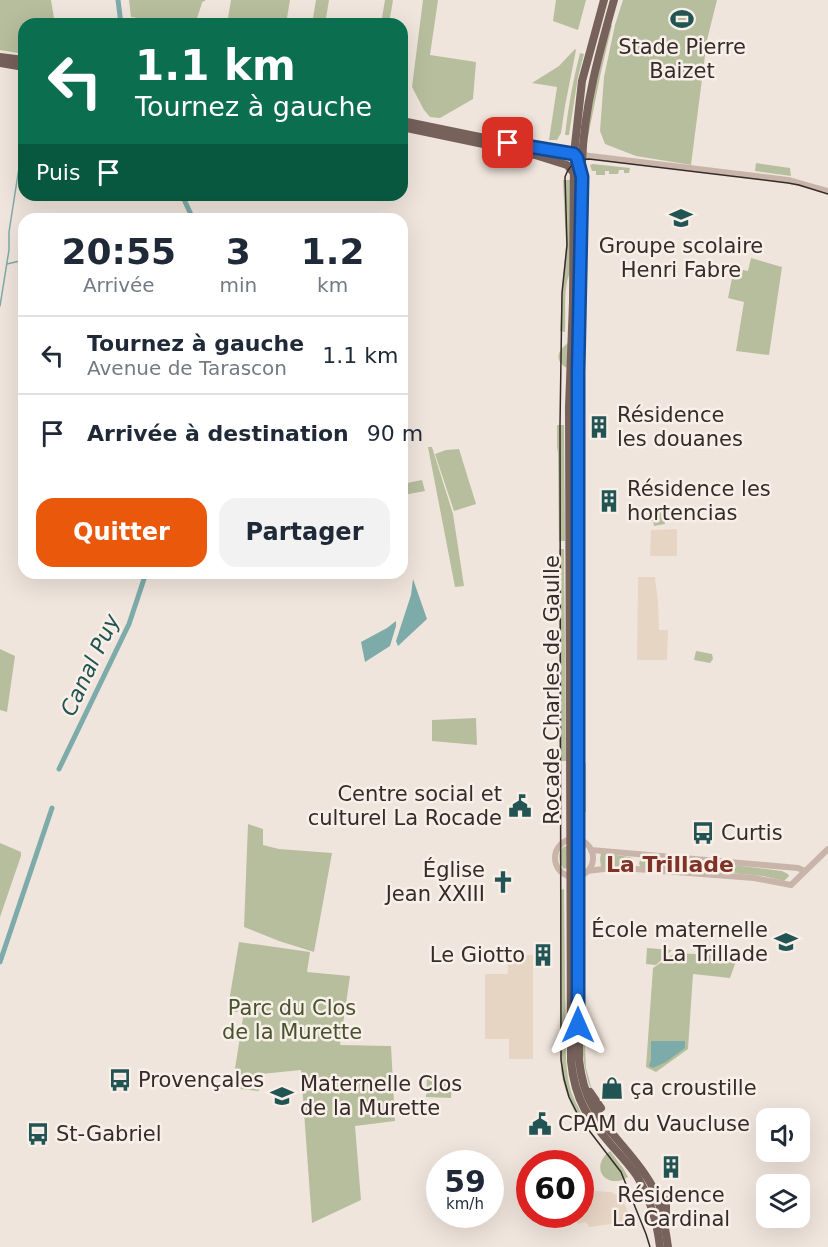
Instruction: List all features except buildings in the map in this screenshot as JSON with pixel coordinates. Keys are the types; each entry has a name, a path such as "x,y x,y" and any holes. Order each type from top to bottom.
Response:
{"main road":[{"name":"Rocade Charles de Gaulle","path":"561,152 570,144 587,59 604,0"},
{"path":"578,154 583,144 592,84 614,0"},
{"path":"0,57 18,59"},
{"path":"0,63 18,66"},
{"name":"Rocade Charles de Gaulle","path":"578,109 577,158 582,177 574,839 578,1045 580,1069 592,1106 653,1186 668,1247"},
{"path":"408,122 508,143 578,154"},
{"path":"408,128 535,155 560,158 578,154"},
{"name":"Rocade Charles de Gaulle","path":"574,839 569,407 573,302 573,172 578,154"},
{"path":"535,155 567,165 573,172"},
{"name":"Rocade Charles de Gaulle","path":"574,876 570,1022 573,1078 577,1093 589,1118 627,1163 642,1186 653,1213 660,1247"},
{"path":"580,1069 601,1108"},
{"path":"666,1200 666,1234"}],"street":[{"path":"578,154 788,180 828,191"},
{"path":"587,871 593,859 591,850 584,842 574,839 563,842 558,847 554,859 563,874 574,876 587,871 612,868 754,878 791,885 828,849"},
{"path":"591,850 805,871"},
{"path":"786,868 798,878"}],"green space":[{"path":"0,0 51,0 54,18 18,18 18,53 0,50"},
{"path":"129,0 206,0 201,3 197,18 131,17"},
{"path":"231,0 290,0 287,18 228,18"},
{"path":"316,0 329,0 326,18 313,18"},
{"path":"385,0 393,0 390,18 382,18"},
{"path":"423,0 438,0 430,55 476,62 473,99 440,118 430,117 412,87"},
{"path":"556,0 586,0 578,30 553,21"},
{"path":"623,0 717,0 707,40 691,165 636,156 605,144 600,131 604,77"},
{"path":"610,25 612,25 587,137 591,104"},
{"path":"575,49 561,133 557,140 549,140 557,87 532,83 559,66"},
{"path":"580,53 584,54 569,135 565,135 571,94"},
{"path":"756,163 790,168 791,176 755,171"},
{"path":"590,165 630,168 629,173 619,170 618,174 609,174 609,171 605,171 605,175 596,175 596,171 592,171"},
{"path":"563,180 572,180 570,273 566,293 565,332 560,331 566,245"},
{"path":"751,258 782,267 769,355 736,351 744,302 728,298 734,268 748,271"},
{"path":"568,343 567,368 560,362 558,356 561,349"},
{"path":"581,409 585,409 585,459 581,458"},
{"path":"557,425 564,425 565,541 559,541"},
{"path":"428,447 432,447 453,514 464,586 455,587"},
{"path":"459,449 476,504 454,511 435,454"},
{"path":"584,464 584,532 581,530 580,465"},
{"path":"422,480 425,491 408,494 408,483"},
{"path":"664,508 665,524 654,526 653,521 645,518 658,509"},
{"path":"559,549 564,549 566,761 559,761"},
{"path":"582,582 584,582 585,737 581,737"},
{"path":"0,649 15,656 7,712 0,710"},
{"path":"696,651 712,654 713,659 710,663 694,660"},
{"path":"476,718 477,745 432,741 432,720"},
{"path":"586,763 586,812 581,811 581,764"},
{"path":"248,824 263,829 263,845 279,849 332,853 314,952 244,927"},
{"path":"0,843 21,852 21,856 0,917"},
{"path":"567,846 567,868 564,869 560,855 561,849"},
{"path":"601,853 630,857 634,864 633,866 601,867"},
{"path":"643,858 696,864 694,871 641,867 639,864"},
{"path":"733,865 782,871 789,876 784,881 763,876 731,873 730,869"},
{"path":"564,889 566,1060 571,1090 584,1119 586,1130 570,1102 561,1071 560,890"},
{"path":"573,889 576,890 577,1067 610,1136 608,1137 591,1115 578,1087 573,1058"},
{"path":"585,930 585,1047 586,1068 592,1090 584,1063 581,1030"},
{"name":"Parc du Clos de la Murette","path":"239,942 310,952 307,972 350,976 340,1045 391,1046 395,1121 355,1126 361,1200 312,1223 301,1070 261,1074 259,1091 232,1088 244,1011 227,1013"},
{"path":"647,948 672,950 656,965 646,964"},
{"path":"675,953 738,956 730,978 693,974 688,1049 656,1072 646,1067 653,968"},
{"path":"427,1079 452,1079 451,1098 426,1097"},
{"path":"610,1151 628,1177 620,1181 607,1179 600,1170 604,1157"}],"shaded area":[{"path":"677,529 677,556 650,556 651,530"},
{"path":"638,577 655,577 659,630 668,630 667,660 637,660"},
{"path":"507,955 533,955 533,1059 509,1059 509,1039 485,1039 485,974 508,974"},
{"path":"594,1191 611,1192 622,1198 632,1221 594,1226"}],"water":[{"path":"413,579 427,619 398,646 396,641 411,595"},
{"path":"396,621 390,646 365,662 361,642"},
{"path":"651,1041 685,1041 685,1048 666,1062 653,1068 649,1066"}],"waterway":[{"name":"Canal Puy","path":"118,0 120,18"},
{"path":"0,306 18,174"},
{"name":"Canal Puy","path":"185,201 190,213"},
{"path":"7,264 18,261"},
{"name":"Canal Puy","path":"59,769 129,624 144,579"},
{"name":"Canal Puy","path":"0,962 52,808"}],"tram line":[{"path":"650,1247 621,1172 578,1115 569,1097 561,1060 560,425 562,293 567,245 565,177 574,164 580,160 589,159 788,183 828,194"}],"place":[{"name":"Stade Pierre Baizet","path":"682,19"},
{"name":"Groupe scolaire Henri Fabre","path":"681,218"},
{"name":"Résidence les douanes","path":"599,427"},
{"name":"Résidence les hortencias","path":"609,501"},
{"name":"Centre social et culturel La Rocade","path":"520,806"},
{"name":"Curtis","path":"703,833"},
{"name":"Église Jean XXIII","path":"503,882"},
{"name":"École maternelle La Trillade","path":"786,942"},
{"name":"Le Giotto","path":"543,955"},
{"name":"Provençales","path":"120,1080"},
{"name":"ça croustille","path":"612,1088"},
{"name":"Maternelle Clos de la Murette","path":"282,1096"},
{"name":"CPAM du Vaucluse","path":"540,1124"},
{"name":"St-Gabriel","path":"38,1134"},
{"name":"Résidence La Cardinal","path":"671,1167"}],"district":[{"name":"La Trillade","path":"670,864"}],"route":[{"path":"508,143 574,154 582,177 578,372 578,1025"}]}
